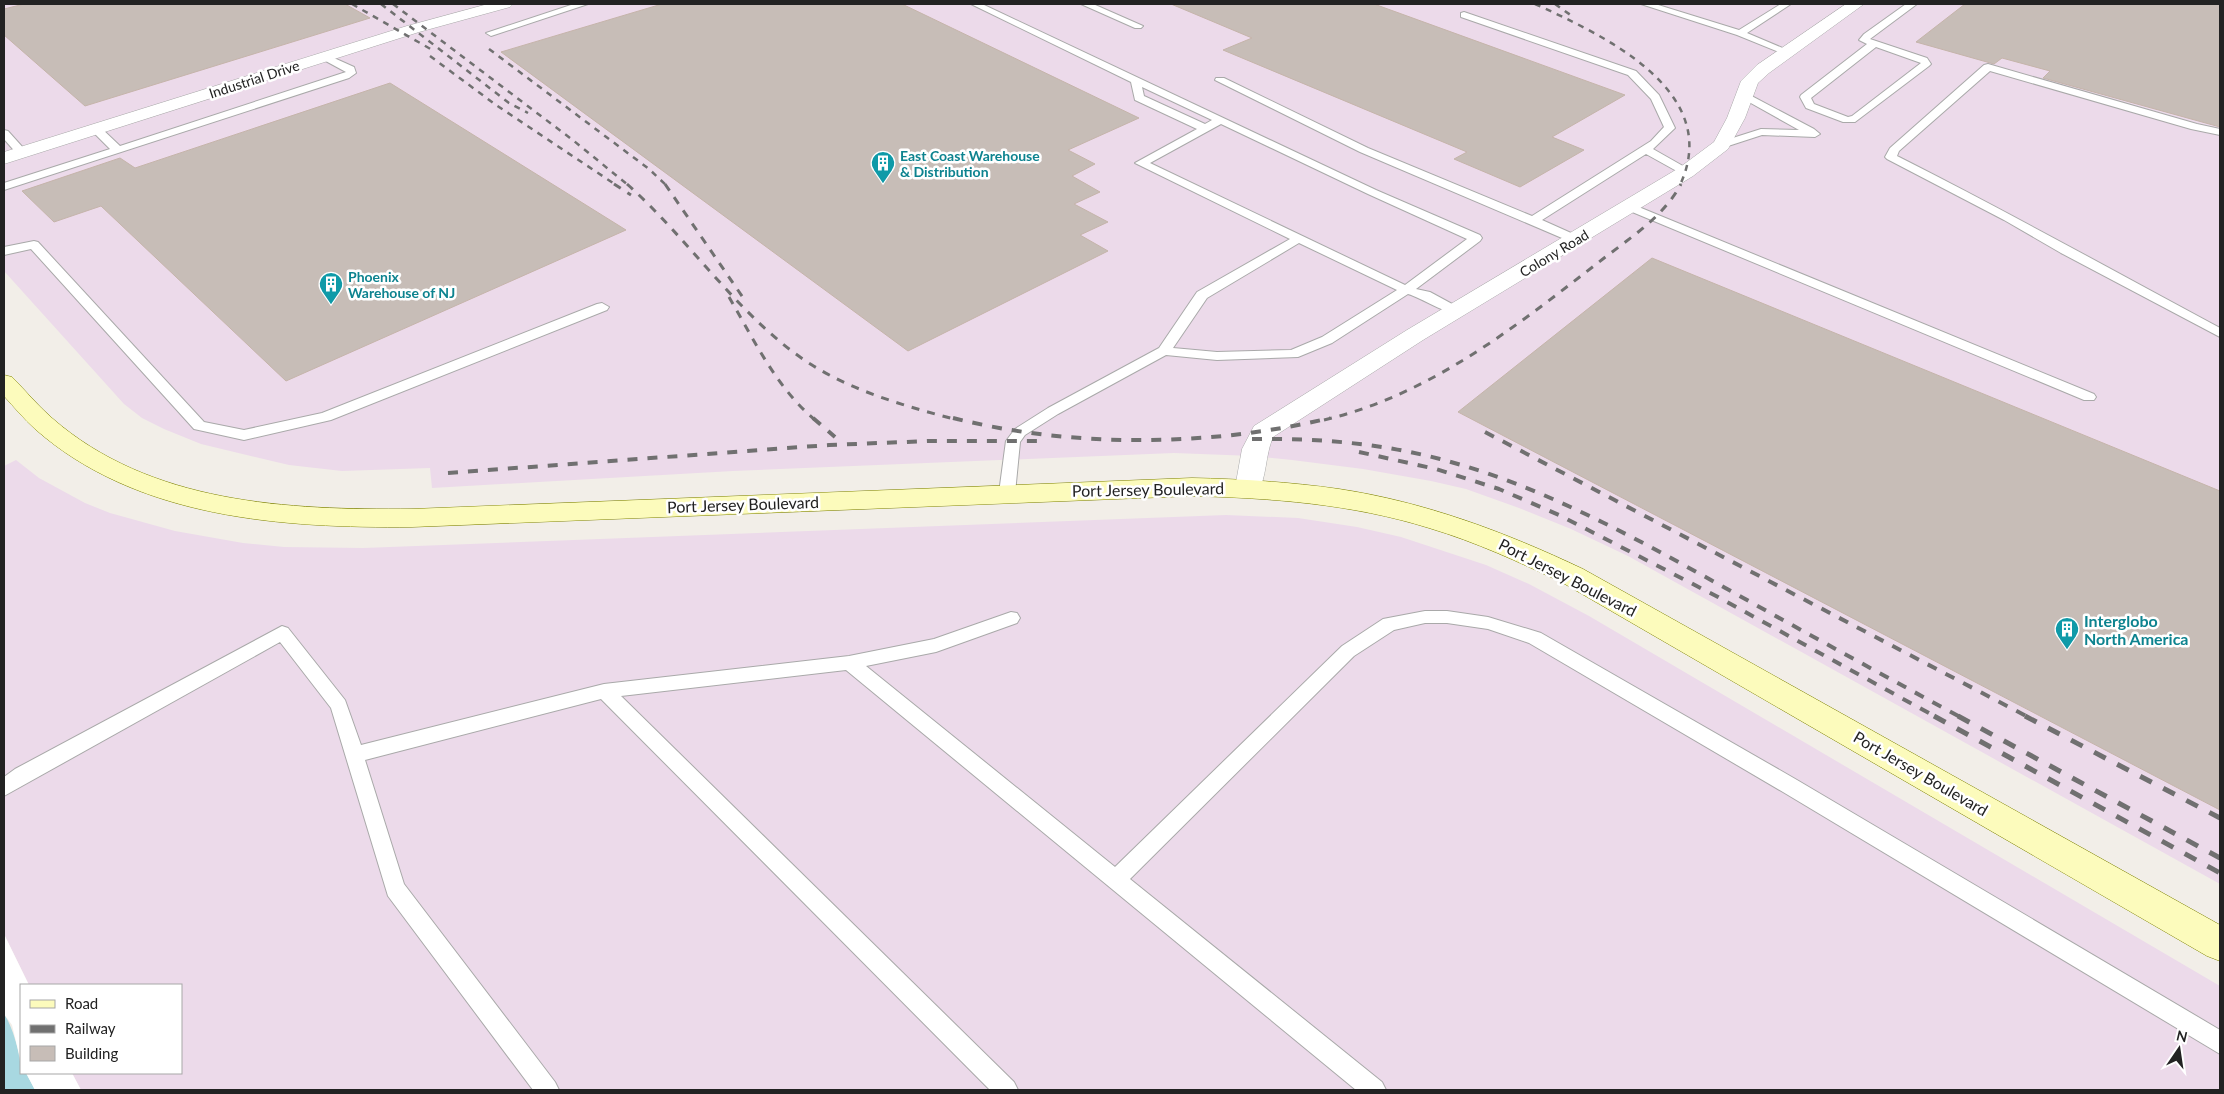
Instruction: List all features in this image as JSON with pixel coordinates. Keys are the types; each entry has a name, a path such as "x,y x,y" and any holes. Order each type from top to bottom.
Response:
{"street":[{"name":"Industrial Drive","path":"4,158 413,29 505,4"},
{"name":"Colony Road","path":"1248,488 1254,449 1263,432 1415,335 1458,311 1686,172 1720,145 1736,118 1750,81 1763,69 1856,4"},
{"name":"Port Jersey Boulevard","path":"5,384 40,422 75,448 113,471 182,497 258,512 330,518 371,519 1174,487 1248,488 1317,494 1410,512 1480,534 1546,562 1611,596 2220,944"}],"lane":[{"path":"491,33 583,4"},
{"path":"975,4 1372,192 1476,238 1406,290 1327,340 1293,354 1217,356 1164,351"},
{"path":"1086,4 1138,26"},
{"path":"1646,4 1740,33 1787,52"},
{"path":"1740,33 1787,4"},
{"path":"1874,44 1806,97 1810,106 1847,120 1856,119 1926,64 1924,60 1864,40 1912,4"},
{"path":"1464,15 1632,73 1647,86 1662,104 1670,128 1654,143 1532,221"},
{"path":"4,187 350,73 350,69 325,57"},
{"path":"2220,132 2195,127 1988,67 1894,150 1891,157 2008,217 2065,250 2220,332"},
{"path":"1136,80 1139,98 1206,128"},
{"path":"1220,80 1364,150 1576,240"},
{"path":"1720,145 1761,132 1776,131 1814,134 1744,95"},
{"path":"1221,120 1141,164 1406,290 1425,295 1458,311"},
{"path":"96,129 117,149"},
{"path":"4,133 22,152"},
{"path":"1645,149 1686,172"},
{"path":"1629,207 2089,397"},
{"path":"1007,494 1013,441 1020,432 1052,411 1164,351 1202,295 1298,239"},
{"path":"5,247 34,245 199,426 244,435 326,418 602,307"},
{"path":"1116,879 1348,651 1389,624 1405,619 1425,617 1469,620 1510,629 1558,650 2220,1043"},
{"path":"354,755 604,691 849,663 936,645 1011,618"},
{"path":"4,788 22,775 282,633 339,705 395,889 547,1090"},
{"path":"849,663 1374,1090"},
{"path":"604,691 1006,1090"}],"shaded area":[{"path":"4,4 2220,4 2220,884 1628,556 1571,529 1519,508 1466,489 1431,481 1363,469 1292,460 1253,456 1174,453 733,471 432,488 430,468 342,471 289,465 201,444 142,418 124,404 4,271"},
{"path":"16,460 39,478 85,503 110,513 175,531 243,543 284,547 363,548 1226,515 1298,518 1357,527 1401,537 1486,565 1529,584 1589,616 2220,986 2220,1090 81,1090 73,1074 182,1074 182,984 29,984 4,934 4,466"}],"water":[{"path":"4,1014 16,1042 20,1058 20,1074 27,1074 35,1090 4,1090"}],"pier":[{"path":"4,934 29,984 20,984 20,1058 12,1025 4,1014"},
{"path":"27,1074 73,1074 81,1090 35,1090"}],"building":[{"path":"24,4 345,4 370,18 85,106 4,35 4,9"},
{"name":"East Coast Warehouse & Distribution","path":"662,4 902,4 1139,118 1068,150 1095,164 1072,176 1100,192 1074,204 1108,222 1080,235 1108,251 908,351 501,52"},
{"path":"1171,4 1374,4 1625,95 1552,137 1584,150 1520,187 1454,159 1467,152 1223,50 1252,38"},
{"path":"1965,4 2220,4 2220,127 2043,78 2050,71 2002,58 1994,64 1916,42"},
{"name":"Phoenix Warehouse of NJ","path":"390,83 626,230 286,381 101,206 54,222 22,191 120,158 135,168"},
{"name":"Interglobo North America","path":"1652,258 2220,491 2220,810 1458,412"}],"railway":[{"path":"352,4 434,51"},
{"path":"381,4 509,103 528,113"},
{"path":"393,4 574,141 628,185"},
{"path":"1535,4 1593,32 1622,50 1650,71 1671,95 1685,121 1689,152 1680,185"},
{"path":"1555,4 1572,16"},
{"path":"489,49 649,169 665,184"},
{"path":"430,56 496,105 616,185"},
{"path":"614,184 631,195"},
{"path":"627,184 672,229 739,303 787,347 812,365 864,391 901,404 958,420"},
{"path":"665,184 744,299"},
{"path":"1324,420 1363,409 1400,394 1470,356 1536,311 1644,227 1665,207 1681,184"},
{"path":"729,297 777,378 801,407 815,420"},
{"path":"813,418 835,437"},
{"path":"953,418 998,428 1045,435 1141,440 1189,439 1237,434 1284,428 1330,418"},
{"path":"1485,432 2028,717"},
{"path":"1252,439 1300,439 1371,445 1440,459 1516,484 1624,533 1960,717"},
{"path":"448,473 829,445 930,441 1040,441"},
{"path":"1359,452 1436,469 1499,489 1559,515 1718,597 1936,717"},
{"path":"1934,716 2220,873"},
{"path":"1958,716 2220,858"},
{"path":"2025,716 2220,818"}],"place":[{"name":"East Coast Warehouse & Distribution","path":"883,184"},
{"name":"Phoenix Warehouse of NJ","path":"331,305"},
{"name":"Interglobo North America","path":"2067,650"}]}
